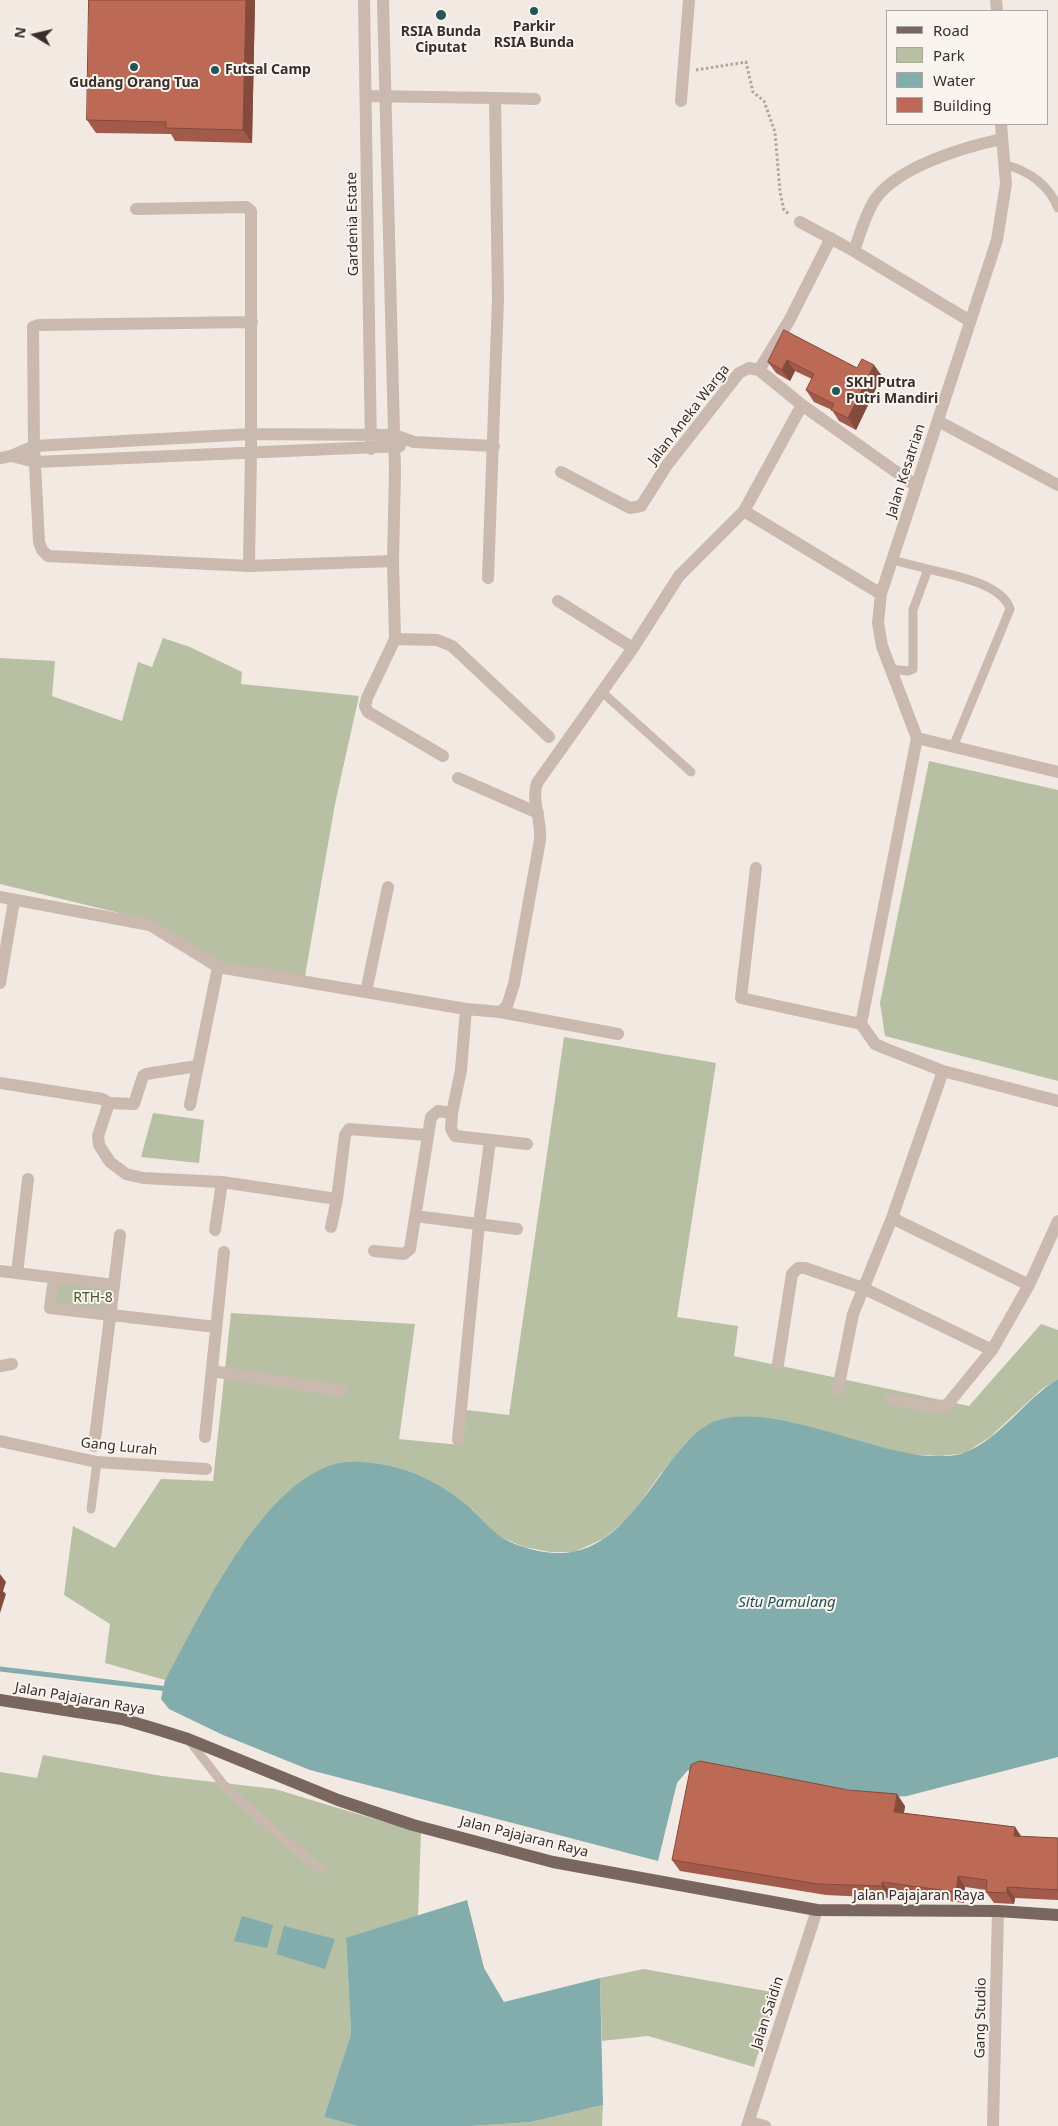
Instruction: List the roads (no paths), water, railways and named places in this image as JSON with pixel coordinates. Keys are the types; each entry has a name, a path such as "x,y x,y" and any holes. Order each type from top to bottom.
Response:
{"main road":[{"name":"Jalan Pajajaran Raya","path":"0,1700 122,1719 188,1739 338,1800 470,1840 553,1862 817,1910 998,1911 1058,1915"}],"street":[{"name":"Gardenia Estate","path":"364,0 371,448"},
{"path":"383,0 394,442 393,561 395,639 365,706 368,712 443,756"},
{"path":"681,100 689,0"},
{"path":"366,96 535,99"},
{"path":"488,578 498,298 495,98"},
{"name":"Jalan Kesatrian","path":"917,738 890,669 878,623 881,594 997,240 1002,212 1006,165 1002,125"},
{"path":"854,250 874,200 895,178 924,164 1002,139"},
{"path":"136,209 246,207 251,211 252,322 249,566"},
{"path":"800,222 854,250 970,321"},
{"path":"831,238 789,321 759,370 802,405 916,486"},
{"path":"252,322 86,323 39,325 34,327 34,446 39,542 42,550 48,556 249,566 393,561"},
{"name":"Jalan Aneka Warga","path":"561,472 630,508 641,506 667,465 739,373 749,368 759,370"},
{"path":"500,1012 506,1006 514,984 540,840 535,797 536,783 633,648 679,576 744,511 802,405"},
{"path":"938,421 1058,485"},
{"path":"5,457 34,446 251,434 371,434 394,442"},
{"path":"5,457 36,462 371,448 394,442 494,446"},
{"path":"744,511 881,594"},
{"path":"558,601 633,648"},
{"path":"395,639 437,640 452,646 550,737"},
{"path":"861,1024 917,738 1058,772"},
{"path":"458,778 538,813"},
{"path":"756,868 740,998 861,1024 875,1044 943,1071 1058,1101"},
{"path":"366,992 388,887"},
{"path":"0,897 150,925 218,967 466,1009 500,1012 618,1034"},
{"path":"0,983 14,900"},
{"path":"190,1105 218,967"},
{"path":"466,1009 462,1070 450,1129 455,1136 527,1144"},
{"path":"0,1083 102,1100 109,1103 134,1104 143,1076 146,1074 197,1066"},
{"path":"838,1389 853,1314 892,1218 943,1071"},
{"path":"109,1103 98,1136 99,1145 104,1154 119,1170 143,1178 222,1182 337,1199"},
{"path":"374,1251 404,1254 410,1249 431,1117 438,1111 452,1113"},
{"path":"330,1227 337,1199 345,1135 349,1129 427,1135"},
{"path":"458,1440 479,1224 490,1141"},
{"path":"17,1273 28,1179"},
{"path":"215,1230 222,1182"},
{"path":"423,1217 517,1229"},
{"path":"892,1218 1030,1285"},
{"path":"891,1399 929,1407 947,1406 992,1350 1030,1285 1058,1221"},
{"path":"94,1446 120,1235"},
{"path":"205,1437 224,1252"},
{"path":"778,1364 787,1300 794,1271 805,1268 863,1288 992,1350"},
{"path":"0,1271 114,1285"},
{"path":"54,1278 50,1308 216,1328"},
{"path":"212,1371 341,1391"},
{"name":"Gang Lurah","path":"0,1441 96,1462 206,1469"},
{"name":"Jalan Saidin","path":"748,2124 817,1910"},
{"name":"Gang Studio","path":"993,2126 998,1911"},
{"path":"748,2124 765,2126"}],"lane":[{"path":"1006,165 1023,170 1040,182 1053,196 1058,208"},
{"path":"892,560 990,588 1005,599 1010,608 953,747"},
{"path":"890,669 908,671 913,669 913,610 928,569"},
{"path":"602,692 691,772"},
{"path":"91,1509 96,1462"},
{"path":"188,1739 223,1784 320,1869"}],"water":[{"name":"Situ Pamulang","path":"1058,1379 1058,1757 907,1796 895,1797 704,1767 687,1771 677,1783 658,1861 310,1770 223,1735 169,1709 161,1699 165,1680 196,1622 235,1556 257,1525 281,1498 307,1477 335,1464 366,1462 385,1465 419,1475 460,1499 504,1539 523,1547 543,1552 572,1552 589,1547 619,1527 683,1446 709,1424 731,1417 757,1417 816,1428 903,1452 928,1456 962,1454 991,1437 1046,1387"},
{"path":"467,1900 484,1968 504,2002 600,1978 603,2105 531,2122 472,2126 357,2126 324,2117 351,2034 346,1938"},
{"path":"242,1916 273,1925 267,1948 234,1941"},
{"path":"284,1926 335,1939 325,1969 276,1954"}],"waterway":[{"path":"0,1669 168,1689"}],"place":[{"name":"Parkir RSIA Bunda","path":"534,11"},
{"name":"RSIA Bunda Ciputat","path":"441,15"},
{"name":"Gudang Orang Tua","path":"134,67"},
{"name":"Futsal Camp","path":"215,70"},
{"name":"SKH Putra Putri Mandiri","path":"836,391"}],"park label":[{"name":"RTH-8","path":"93,1298"}]}
